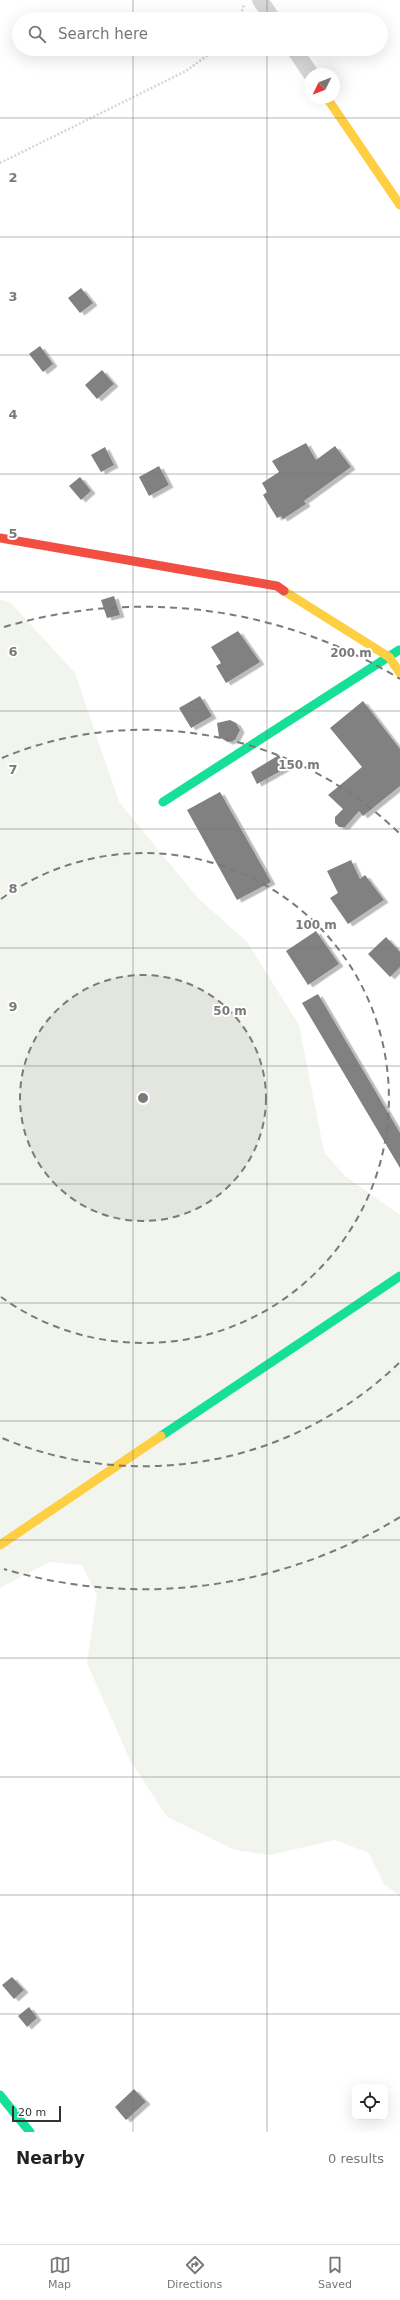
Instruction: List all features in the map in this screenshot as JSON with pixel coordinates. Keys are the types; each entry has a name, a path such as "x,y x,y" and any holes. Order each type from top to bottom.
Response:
{"street":[{"path":"260,0 268,12"},
{"path":"299,56 307,68"},
{"path":"331,104 400,205"},
{"path":"0,538 278,586 389,657 400,673"},
{"path":"163,802 400,649"},
{"path":"0,1545 400,1276"},
{"path":"0,2095 30,2132"}],"path":[{"path":"242,12 245,0"},
{"path":"0,162 186,71 206,56"}],"shaded area":[{"path":"0,600 10,602 75,673 119,802 198,898 247,942 299,1025 324,1152 345,1176 400,1215 400,1896 384,1884 369,1853 335,1840 270,1855 235,1850 167,1817 130,1760 87,1663 97,1595 82,1565 49,1562 0,1588"}],"building":[{"path":"81,288 93,303 80,313 68,298"},
{"path":"40,346 53,364 43,372 29,354"},
{"path":"102,370 114,384 97,399 85,385"},
{"path":"306,443 316,460 335,446 351,467 304,501 306,504 283,519 281,516 277,518 263,495 267,492 262,483 279,472 272,461"},
{"path":"105,447 114,465 101,472 91,455"},
{"path":"159,466 169,485 149,496 139,477"},
{"path":"80,477 91,491 81,500 69,486"},
{"path":"114,596 120,615 107,618 101,600"},
{"path":"238,631 260,662 226,683 216,666 221,663 211,647"},
{"path":"200,696 212,716 191,728 179,708"},
{"path":"363,701 400,749 400,786 363,816 359,811 345,827 339,827 335,823 335,817 343,809 328,795 362,767 330,728"},
{"path":"230,720 236,723 240,730 235,740 228,742 219,737 217,723"},
{"path":"279,755 286,768 257,784 251,772"},
{"path":"220,792 271,882 237,900 187,810"},
{"path":"351,860 360,879 365,875 384,900 348,924 330,898 338,893 327,871"},
{"path":"316,931 339,964 308,985 286,951"},
{"path":"386,937 400,952 400,967 390,977 368,954"},
{"path":"318,994 400,1133 400,1168 302,1003"},
{"path":"12,1977 24,1990 14,1999 2,1985"},
{"path":"29,2007 37,2018 27,2027 18,2016"},
{"path":"134,2089 146,2102 126,2120 115,2107"}],"traffic: fast":[{"path":"163,802 399,650"},
{"path":"161,1436 400,1276"},
{"path":"0,2095 30,2132"}],"traffic: slow":[{"path":"331,104 400,205"},
{"path":"284,591 389,657 400,673"},
{"path":"0,1545 161,1436"}],"traffic: jam":[{"path":"0,538 277,586 284,591"}]}
